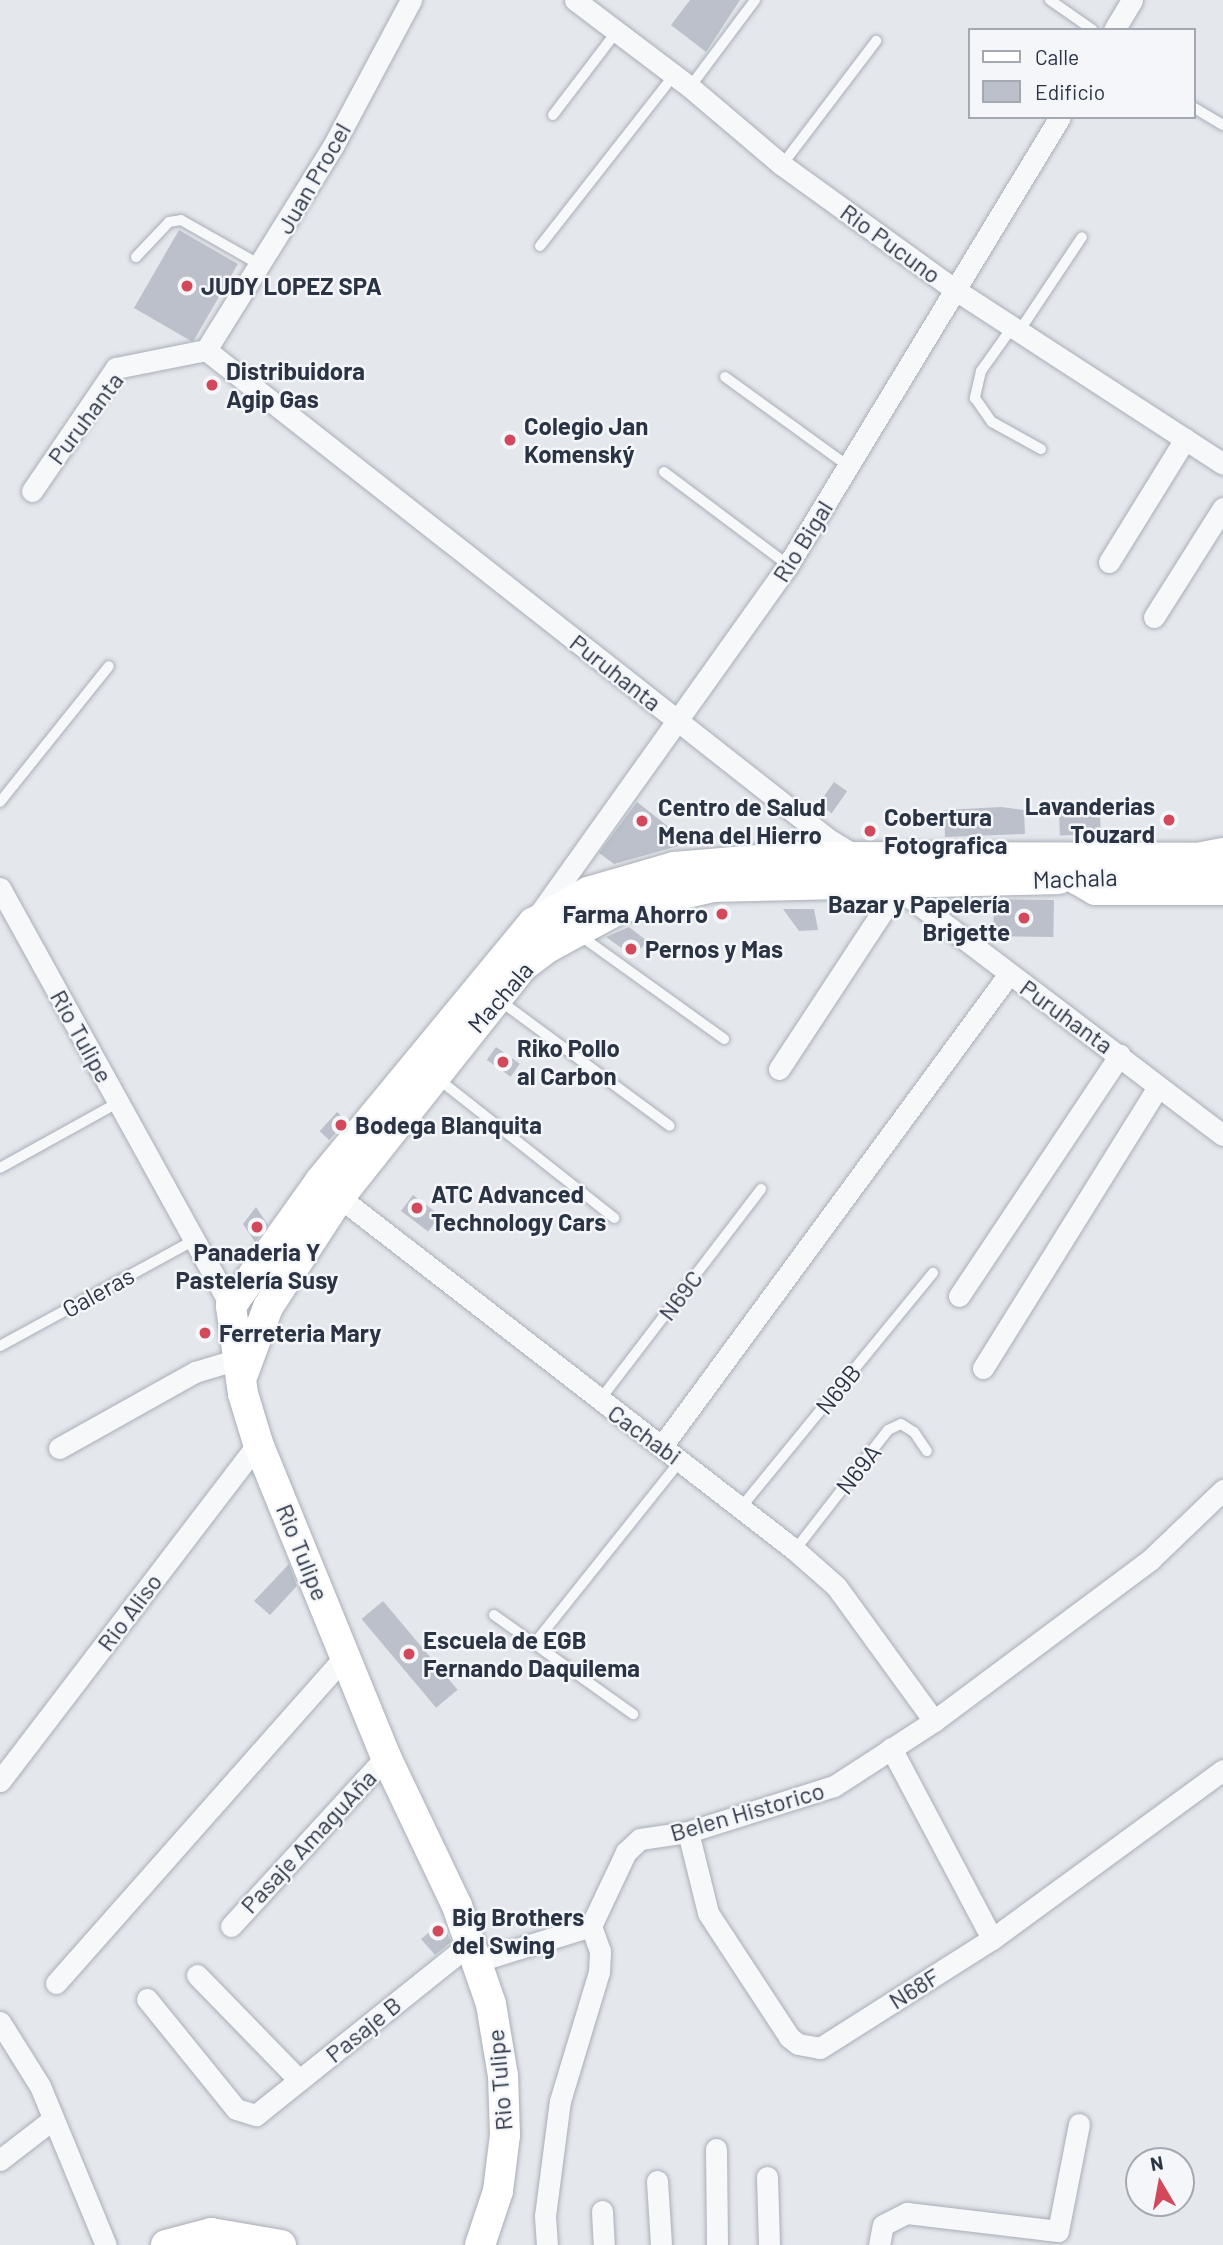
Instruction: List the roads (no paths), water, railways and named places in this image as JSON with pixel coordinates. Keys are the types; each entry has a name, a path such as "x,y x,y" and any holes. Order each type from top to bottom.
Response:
{"main road":[{"name":"Machala","path":"231,1306 540,935 588,892 674,867 856,856 1077,869"},
{"name":"Machala","path":"540,935 575,933 621,908 713,887 797,881 892,884 1218,861"},
{"path":"1077,869 1095,888 1223,888"},
{"name":"Machala","path":"240,1368 268,1307 330,1190 435,1076 522,967 540,935"},
{"name":"Rio Tulipe","path":"231,1306 240,1368 258,1443 386,1757 474,1952 491,2004 503,2076 505,2135 498,2191 480,2245"},
{"path":"166,2245 211,2233 281,2245"}],"street":[{"name":"Juan Procel","path":"206,350 262,265 411,0"},
{"name":"Rio Pucuno","path":"575,0 682,81 782,165 957,291 1014,331 1223,464"},
{"path":"1115,28 1132,0"},
{"name":"Rio Bigal","path":"540,935 679,721 788,565 957,291 1059,119"},
{"name":"Puruhanta","path":"32,491 116,368 206,350 679,721 1223,1135"},
{"path":"1110,562 1185,439"},
{"path":"1154,617 1223,508"},
{"path":"779,1069 882,912 892,884"},
{"name":"Rio Tulipe","path":"0,888 231,1306"},
{"path":"662,1446 1009,974"},
{"path":"959,1296 1120,1055"},
{"path":"983,1368 1158,1087"},
{"name":"Cachabi","path":"330,1190 599,1401 743,1505 836,1586 934,1721"},
{"path":"59,1448 195,1372 240,1368"},
{"name":"Rio Aliso","path":"0,1781 258,1443"},
{"name":"Belen Historico","path":"591,1926 626,1852 640,1839 688,1832 834,1786 934,1721 1151,1559 1223,1490"},
{"path":"56,1983 346,1655"},
{"path":"891,1748 992,1939"},
{"name":"Pasaje AmaguAña","path":"231,1926 386,1757"},
{"name":"N68F","path":"688,1832 708,1913 789,2038 798,2044 831,2045 992,1939 1223,1770"},
{"path":"474,1952 591,1926 600,1951 600,1972 561,2101 545,2216 547,2245"},
{"name":"Pasaje B","path":"147,1999 236,2109 256,2115 299,2080 474,1952"},
{"path":"197,1975 299,2080"},
{"path":"0,2022 40,2086 106,2245"},
{"path":"0,2160 53,2119"},
{"path":"879,2245 883,2225 907,2213 1058,2231 1079,2124"},
{"path":"716,2149 717,2245"},
{"path":"767,2176 769,2245"},
{"path":"657,2181 661,2245"},
{"path":"602,2211 604,2245"}],"lane":[{"path":"540,246 755,0"},
{"path":"1050,0 1090,28"},
{"path":"553,115 617,31"},
{"path":"782,165 876,41"},
{"path":"1195,108 1223,125"},
{"path":"136,257 169,222 181,219 262,265"},
{"path":"1041,449 992,422 975,398 981,371 1014,331 1082,237"},
{"path":"725,377 849,466"},
{"path":"664,472 788,565"},
{"path":"0,802 109,666"},
{"path":"575,933 724,1039"},
{"path":"497,999 670,1126"},
{"path":"435,1076 614,1218"},
{"path":"0,1168 118,1102"},
{"name":"N69C","path":"599,1401 761,1189"},
{"name":"Galeras","path":"0,1346 195,1239"},
{"name":"N69B","path":"743,1505 933,1273"},
{"name":"N69A","path":"795,1550 888,1430 901,1424 914,1432 927,1451"},
{"path":"534,1644 681,1460"},
{"path":"494,1615 634,1714"}],"place":[{"name":"JUDY LOPEZ SPA","path":"187,286"},
{"name":"Distribuidora Agip Gas","path":"212,385"},
{"name":"Colegio Jan Komenský","path":"510,440"},
{"name":"Lavanderias Touzard","path":"1169,820"},
{"name":"Centro de Salud Mena del Hierro","path":"642,821"},
{"name":"Cobertura Fotografica","path":"870,831"},
{"name":"Farma Ahorro","path":"722,914"},
{"name":"Bazar y Papelería Brigette","path":"1024,918"},
{"name":"Pernos y Mas","path":"631,949"},
{"name":"Riko Pollo al Carbon","path":"503,1062"},
{"name":"Bodega Blanquita","path":"341,1125"},
{"name":"ATC Advanced Technology Cars","path":"417,1208"},
{"name":"Panaderia Y Pastelería Susy","path":"257,1227"},
{"name":"Ferreteria Mary","path":"205,1333"},
{"name":"Escuela de EGB Fernando Daquilema","path":"409,1654"},
{"name":"Big Brothers del Swing","path":"438,1931"}]}
